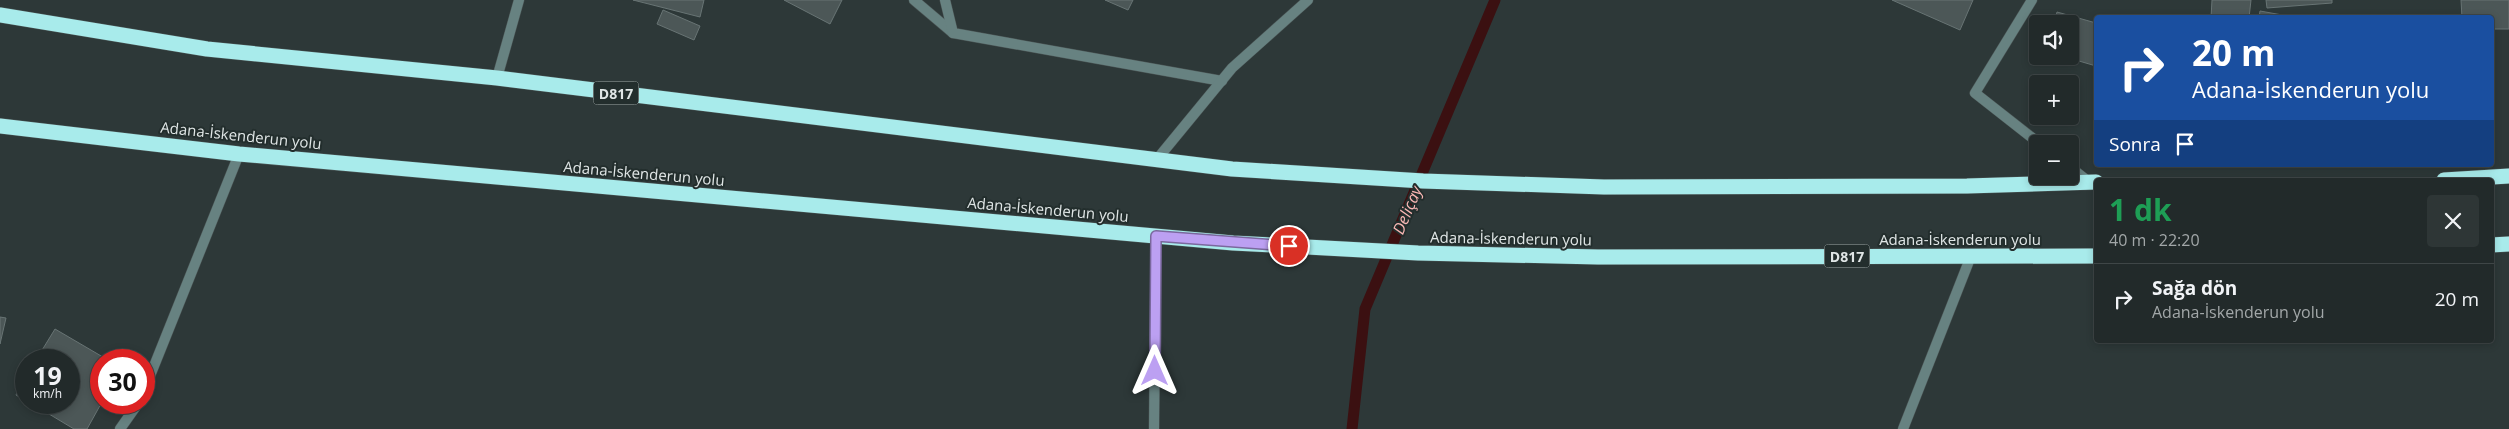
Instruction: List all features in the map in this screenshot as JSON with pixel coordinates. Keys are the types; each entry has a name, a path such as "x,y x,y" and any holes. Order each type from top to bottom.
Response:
{"highway":[{"name":"D817","path":"0,15 207,49 496,78 1158,158 1232,169 1423,181 1604,187 1966,186 2093,182"},
{"name":"Adana-İskenderun yolu","path":"0,126 239,154 1233,243 1418,253 1598,257 2094,256"},
{"path":"2476,178 2509,176"},
{"path":"2494,245 2509,244"}],"street":[{"path":"496,78 519,0"},
{"path":"914,0 953,34 1222,81"},
{"path":"945,0 953,34"},
{"path":"1158,158 1232,68 1308,0"},
{"path":"2029,135 1975,93 2032,0"},
{"path":"155,364 239,154"},
{"path":"2079,173 2093,182"},
{"path":"1154,429 1156,236"},
{"path":"1904,429 1971,256"},
{"path":"120,429 131,414"}],"building":[{"path":"633,0 704,0 700,17"},
{"path":"784,0 842,0 830,24"},
{"path":"1105,0 1133,0 1128,10"},
{"path":"1892,0 1973,0 1960,30"},
{"path":"2212,0 2251,0 2249,15 2211,15"},
{"path":"2266,0 2332,0 2332,3 2267,8"},
{"path":"2461,0 2509,0 2509,29 2494,29 2494,15 2462,15"},
{"path":"663,10 700,26 694,40 657,24"},
{"path":"2260,11 2282,15 2259,15"},
{"path":"2057,12 2068,15 2056,15"},
{"path":"2079,18 2094,22 2094,65 2079,61"},
{"path":"0,317 6,318 0,344"},
{"path":"55,329 90,349 90,414 95,414 87,429 74,429 49,414 80,414 80,349 43,349"}],"waterway":[{"name":"Deliçay","path":"1352,429 1365,309 1495,0"}],"route":[{"path":"1155,371 1156,236 1289,246"}]}
